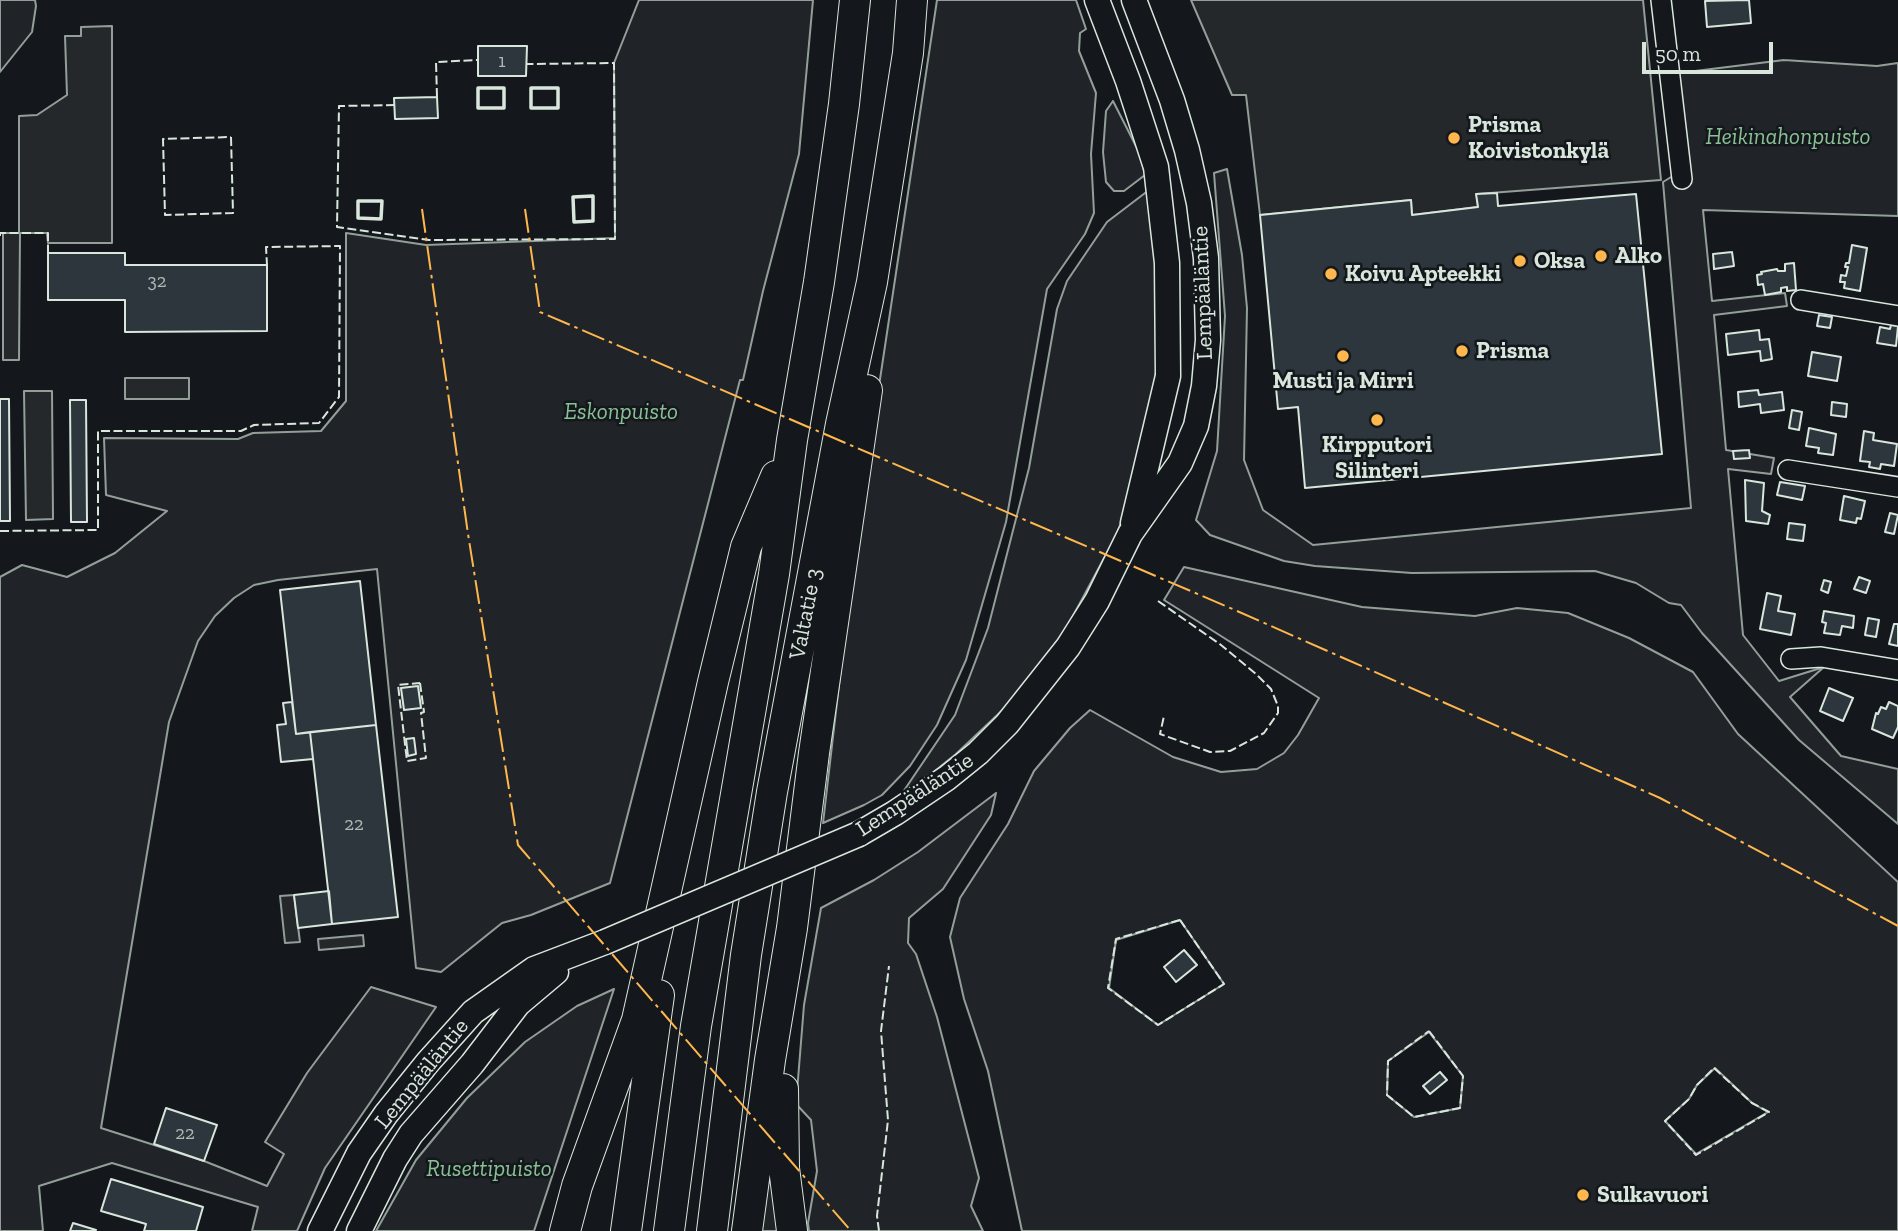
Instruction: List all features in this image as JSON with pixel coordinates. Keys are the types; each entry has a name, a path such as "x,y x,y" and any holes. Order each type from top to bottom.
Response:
{"highway":[{"name":"Valtatie 3","path":"669,1231 696,1026 774,574 792,440 820,282 855,0"},
{"name":"Valtatie 3","path":"712,1231 746,955 772,792 841,424 872,282 908,53 912,0"},
{"path":"747,1231 876,335 872,282"},
{"path":"565,1231 577,1186 637,1020 746,547 792,440"},
{"path":"626,1231 681,824"},
{"path":"792,928 782,1107 784,1168 792,1231"}],"main road":[{"name":"Lempääläntie","path":"1097,0 1128,80 1156,167 1167,264 1168,376 1130,534"},
{"name":"Lempääläntie","path":"320,1231 359,1153 386,1114 473,1012 534,969 605,942 859,834 947,778 978,753 1007,724 1068,647 1097,601 1130,534 1176,469 1196,426 1204,386 1208,340 1206,258 1193,177 1172,100 1134,0"},
{"name":"Lempääläntie","path":"359,1231 395,1159 411,1134 472,1064 518,1003 559,969 605,942"}],"street":[{"path":"1661,0 1682,179"},
{"path":"1801,300 1898,316"},
{"path":"1788,470 1898,487"},
{"path":"1791,659 1821,657 1898,670"}],"green space":[{"path":"0,0 35,0 36,6 32,32 0,72"},
{"name":"Eskonpuisto","path":"639,0 813,0 799,154 743,380 740,380 610,883 531,915 502,923 441,972 416,968 377,569 254,585 234,598 215,616 198,641 169,722 101,1128 204,1161 267,1186 284,1154 265,1142 307,1073 371,987 436,1007 325,1168 297,1231 252,1231 258,1207 112,1163 39,1186 43,1231 0,1231 0,577 22,565 67,577 115,553 167,511 106,495 104,438 238,439 253,433 321,431 346,401 346,233 426,245 615,238 614,63"},
{"path":"937,0 1076,0 1086,29 1080,33 1079,51 1096,93 1091,154 1094,213 1085,234 1047,289 1006,522 966,660 937,725 910,766 882,795 823,823 856,539"},
{"name":"Heikinahonpuisto","path":"1784,60 1877,66 1898,63 1898,216 1703,210 1712,301 1785,293 1787,306 1714,315 1726,450 1774,458 1771,474 1728,469 1743,635 1779,681 1824,667 1790,697 1841,756 1898,769 1898,824 1799,740 1702,633 1681,605 1669,603 1636,583 1595,571 1412,573 1315,566 1284,561 1210,535 1196,520 1217,451 1225,316 1214,173 1227,169 1242,255 1247,308 1244,460 1263,510 1313,545 1691,508 1663,182 1689,166 1679,73"},
{"path":"1113,101 1140,154 1145,175 1124,191 1114,191 1106,182 1103,152 1106,111"},
{"path":"1149,190 1160,247 1161,339 1144,452 1117,534 1066,629 1011,702 956,754 905,795 903,792 955,715 988,628 1029,468 1057,309 1067,281 1107,222"},
{"path":"1184,567 1362,607 1475,616 1517,608 1568,613 1629,638 1693,672 1738,734 1898,882 1898,1231 1022,1231 988,1071 964,999 950,937 960,898 1008,824 1034,771 1070,728 1090,710 1173,757 1221,772 1257,769 1284,753 1298,735 1319,698 1164,600","holes":["1180,920 1224,984 1158,1025 1109,988 1116,940","1429,1032 1463,1076 1460,1108 1414,1117 1387,1095 1388,1061","1715,1068 1752,1103 1768,1112 1696,1154 1665,1121 1689,1099 1697,1085"]},
{"path":"996,793 991,815 943,889 909,918 908,943 916,954 937,1017 979,1178 971,1206 983,1231 809,1231 817,1171 811,1120 796,1104 804,1005 821,908 874,880 918,852"},
{"name":"Rusettipuisto","path":"614,989 534,1231 376,1231 416,1160 467,1098 525,1042 577,1006"},
{"path":"769,1145 784,1231 758,1231"}],"shaded area":[{"name":"Prisma Koivistonkylä","path":"1191,0 1643,0 1661,180 1477,194 1478,207 1412,215 1411,200 1260,215 1246,95 1232,95"},
{"path":"112,26 112,243 48,243 47,233 20,233 19,360 3,360 3,233 19,233 19,116 37,115 67,95 65,36 81,36 81,27"},
{"path":"125,378 189,378 189,399 125,399"},
{"path":"24,391 52,391 53,519 26,520"},
{"path":"294,895 300,942 285,943 280,896"},
{"path":"363,935 364,946 319,950 318,939"}],"building":[{"path":"1749,0 1751,23 1707,27 1705,1"},
{"path":"478,46 527,46 526,76 478,76"},
{"path":"437,97 438,118 395,119 394,98"},
{"name":"Prisma","path":"1497,193 1498,206 1636,194 1662,454 1305,488 1298,407 1278,409 1260,215 1411,200 1412,215 1478,207 1476,194"},
{"path":"1852,245 1867,248 1860,291 1844,288 1845,282 1840,282 1841,275 1846,276 1848,267 1845,267 1846,263 1849,263"},
{"path":"1732,252 1734,266 1714,269 1713,254"},
{"path":"48,253 125,253 125,265 267,265 267,331 125,332 125,300 48,300"},
{"path":"1794,263 1796,290 1787,291 1787,287 1781,288 1781,292 1765,295 1763,284 1758,285 1757,275 1777,269 1785,271 1785,264"},
{"path":"1819,315 1832,317 1830,328 1817,326"},
{"path":"1891,325 1898,326 1896,346 1877,343 1880,327 1890,329"},
{"path":"1759,330 1760,340 1769,339 1772,359 1761,361 1760,351 1728,355 1726,334"},
{"path":"1812,352 1841,357 1837,381 1808,376"},
{"path":"1758,390 1759,395 1782,392 1784,410 1761,413 1760,404 1739,407 1738,392"},
{"path":"0,399 9,399 10,521 0,521"},
{"path":"70,400 86,400 87,522 71,522"},
{"path":"1832,402 1847,404 1846,417 1831,415"},
{"path":"1792,410 1802,412 1799,430 1789,428"},
{"path":"1809,428 1836,434 1833,455 1818,453 1819,448 1806,446"},
{"path":"1864,431 1874,433 1873,440 1897,444 1894,466 1881,464 1880,469 1869,467 1870,462 1860,461"},
{"path":"1749,450 1750,458 1734,459 1733,451"},
{"path":"1745,480 1764,483 1762,511 1770,515 1768,524 1746,521"},
{"path":"1780,482 1805,486 1802,500 1777,495"},
{"path":"1844,496 1865,501 1861,519 1857,518 1856,523 1840,520"},
{"path":"1890,513 1898,515 1894,534 1885,532"},
{"path":"1789,523 1805,525 1803,541 1787,539"},
{"path":"1859,577 1870,581 1866,593 1854,589"},
{"path":"1824,580 1831,582 1828,593 1821,590"},
{"path":"360,581 376,725 296,734 280,590"},
{"path":"1767,593 1781,596 1778,611 1795,614 1791,635 1760,629"},
{"path":"1824,611 1854,616 1853,628 1842,626 1840,635 1824,633"},
{"path":"1868,618 1879,620 1876,637 1865,635"},
{"path":"1894,624 1898,624 1898,646 1889,644"},
{"path":"418,686 421,708 404,710 401,688"},
{"path":"1829,688 1853,698 1843,721 1820,711"},
{"path":"292,702 296,734 310,732 313,759 281,762 277,725 286,724 283,703"},
{"path":"1889,702 1898,706 1898,727 1893,738 1872,729 1876,713 1878,714 1881,707 1886,709"},
{"path":"376,725 398,917 332,924 310,732"},
{"path":"414,738 416,754 408,756 406,739"},
{"path":"329,891 332,924 298,928 294,895"},
{"path":"1184,950 1197,965 1176,982 1164,967"},
{"path":"1440,1072 1447,1080 1430,1094 1423,1086"},
{"path":"166,1108 217,1125 204,1161 154,1144"},
{"path":"111,1179 203,1207 196,1231 144,1231 146,1224 101,1211"},
{"path":"73,1223 96,1230 70,1231"}],"fence":[{"path":"437,97 436,62 478,60"},
{"path":"395,105 339,106 337,227 429,240 615,239 614,63 526,64"},
{"path":"231,137 233,213 165,215 163,139 231,137"},
{"path":"0,236 0,233 48,233 48,253"},
{"path":"0,531 98,530 98,431 241,431 254,425 319,423 339,397 340,246 266,247 267,265"},
{"path":"1158,601 1221,645 1256,674 1271,689 1278,706 1278,713 1264,733 1230,751 1210,752 1160,734 1164,716"},
{"path":"420,683 426,758 407,761 398,685 420,683"},
{"path":"1180,920 1224,984 1158,1025 1108,988 1116,939 1180,920"},
{"path":"879,1231 877,1216 888,1120 881,1031 889,966"},
{"path":"1429,1031 1463,1076 1460,1108 1414,1117 1387,1095 1388,1061 1429,1031"},
{"path":"1714,1068 1752,1103 1769,1112 1696,1155 1665,1121 1689,1099 1697,1085 1714,1068"}],"wall":[{"path":"478,88 504,88 504,108 478,108 478,88"},
{"path":"531,88 558,88 558,108 531,108 531,88"},
{"path":"593,196 593,221 574,222 573,197 593,196"},
{"path":"358,201 382,201 381,219 358,218 358,201"}],"power":[{"path":"422,209 468,534 518,845 851,1231"},
{"path":"525,209 540,312 1228,607 1660,798 1898,926"}],"place":[{"name":"Prisma Koivistonkylä","path":"1454,138"},
{"name":"Alko","path":"1601,256"},
{"name":"Oksa","path":"1520,261"},
{"name":"Koivu Apteekki","path":"1331,274"},
{"name":"Prisma","path":"1462,351"},
{"name":"Musti ja Mirri","path":"1343,356"},
{"name":"Kirpputori Silinteri","path":"1377,420"},
{"name":"Sulkavuori","path":"1583,1195"}]}
